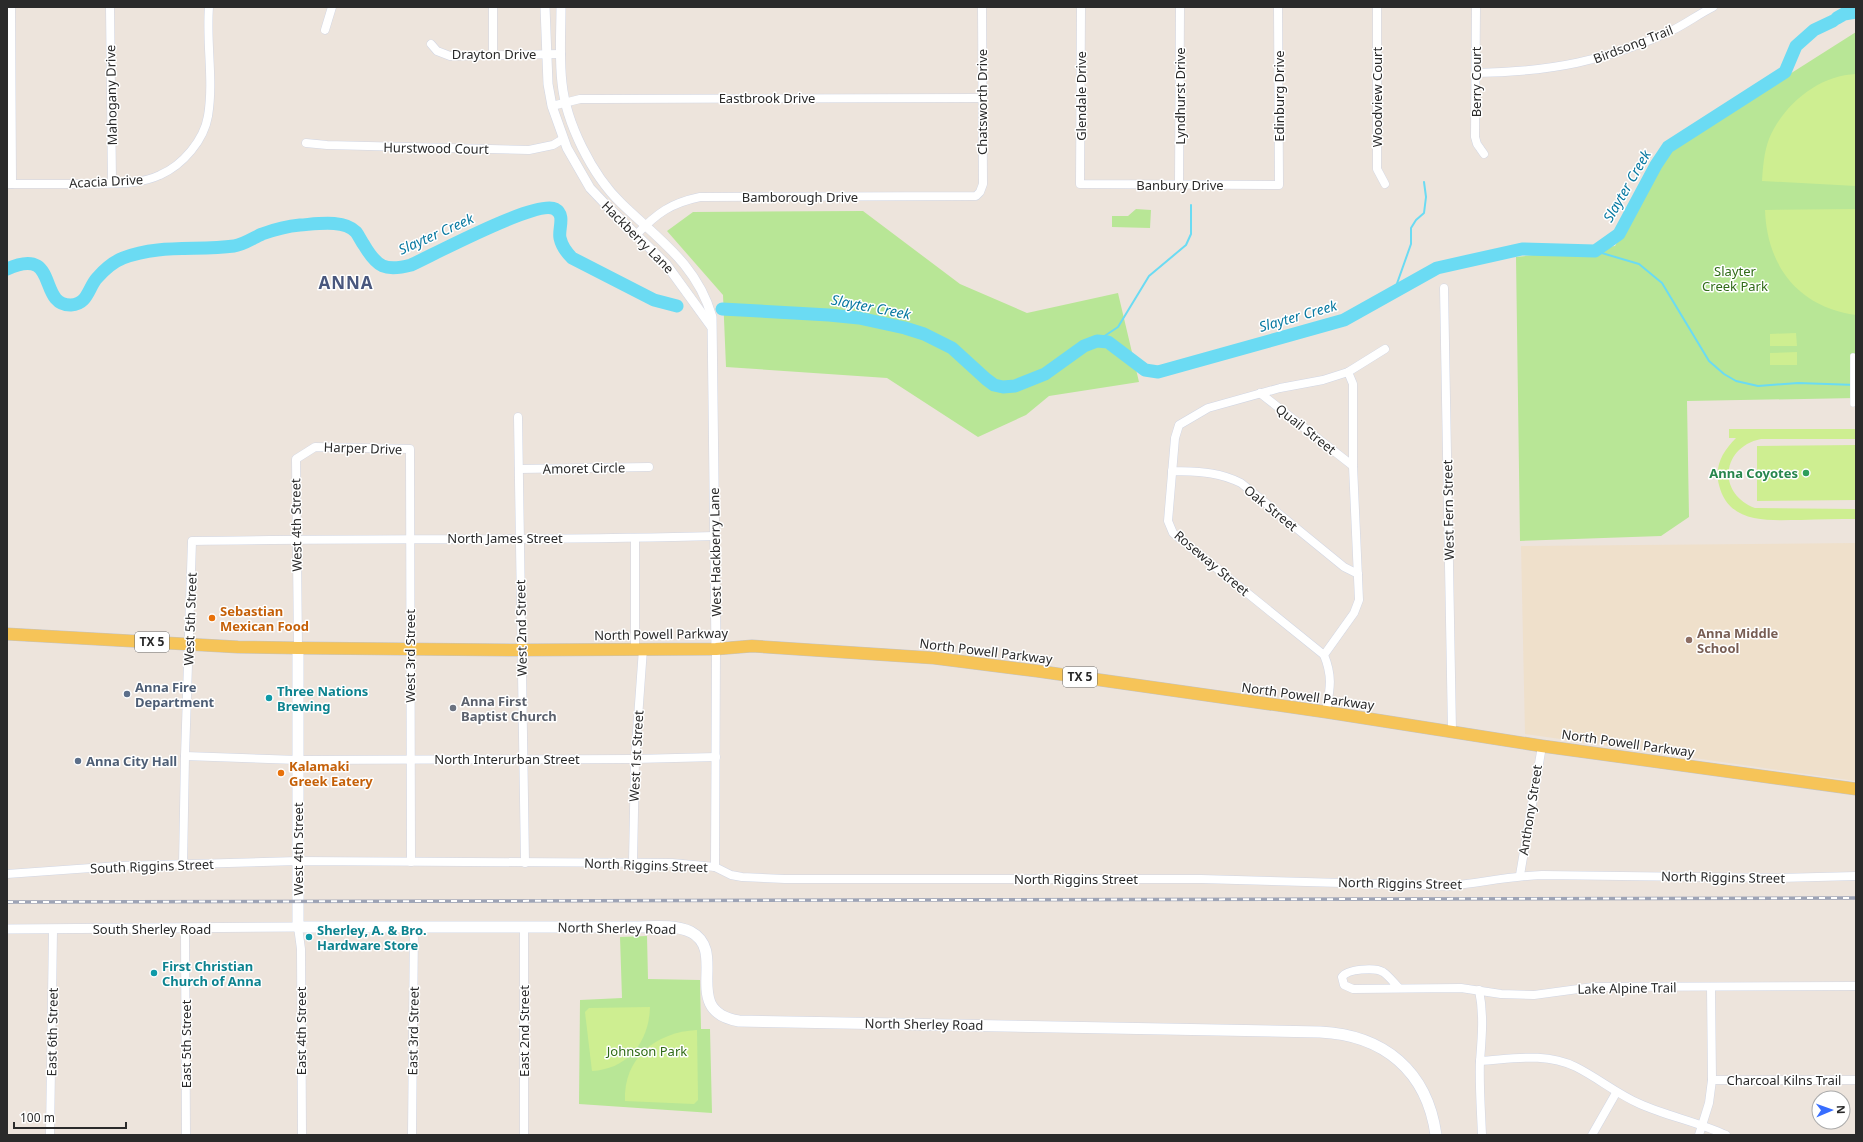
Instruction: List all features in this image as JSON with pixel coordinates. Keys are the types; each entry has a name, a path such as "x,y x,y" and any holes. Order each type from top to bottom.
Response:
{"main road":[{"name":"TX 5","path":"7,634 189,644 298,648"},
{"name":"North Powell Parkway","path":"298,648 521,650 716,648 752,646 934,658 1326,712 1542,746 1856,788"},
{"name":"West 4th Street","path":"298,648 298,927"},
{"name":"North Sherley Road","path":"298,927 667,927 692,933 698,939 704,949 708,998 712,1007 718,1014 732,1020 1320,1032 1348,1035 1371,1043 1386,1051 1410,1072 1426,1098 1436,1135"}],"street":[{"path":"9,184 11,7"},
{"name":"Mahogany Drive","path":"110,7 112,184"},
{"name":"Acacia Drive","path":"9,184 112,184 137,182 160,176 176,166 190,152 201,136 208,118 210,100 209,7"},
{"path":"325,30 332,7"},
{"path":"493,7 493,55"},
{"name":"Hackberry Lane","path":"546,7 546,54 548,84 552,106 563,139 578,169 590,188 671,269 695,306 706,318 713,333"},
{"name":"Hackberry Lane","path":"561,7 562,82 565,103 577,136 589,161 603,183 620,202 672,249 685,265 697,283 710,311 713,333"},
{"name":"Chatsworth Drive","path":"976,196 980,192 983,184 982,7"},
{"name":"Glendale Drive","path":"1080,184 1081,7"},
{"name":"Lyndhurst Drive","path":"1180,7 1180,184"},
{"name":"Edinburg Drive","path":"1278,7 1279,185"},
{"name":"Woodview Court","path":"1376,7 1377,165 1378,173 1385,184"},
{"name":"Berry Court","path":"1476,7 1476,140 1484,154"},
{"name":"Birdsong Trail","path":"1476,73 1539,70 1573,65 1607,56 1672,31 1713,7"},
{"name":"Drayton Drive","path":"431,44 437,51 450,56 562,54"},
{"name":"Eastbrook Drive","path":"552,106 580,99 595,98 983,98"},
{"name":"Hurstwood Court","path":"306,143 529,150 554,145 563,139"},
{"name":"Banbury Drive","path":"1080,184 1279,185"},
{"name":"Bamborough Drive","path":"636,235 646,224 663,210 681,201 700,197 976,196"},
{"name":"West Fern Street","path":"1444,288 1452,731"},
{"name":"West Hackberry Lane","path":"713,333 716,648 715,867"},
{"name":"Roseway Street","path":"1324,655 1173,533 1168,521 1175,438 1179,425 1208,408 1260,393 1323,380 1348,372 1385,349"},
{"path":"1853,356 1853,404"},
{"path":"1326,712 1331,684 1330,669 1324,655 1354,614 1359,600 1353,466 1353,384 1348,372"},
{"name":"Quail Street","path":"1260,393 1353,466"},
{"name":"West 2nd Street","path":"518,417 525,862"},
{"name":"Harper Drive","path":"296,459 315,446 410,450"},
{"name":"West 3rd Street","path":"410,450 411,862"},
{"name":"West 4th Street","path":"296,459 295,539 298,648"},
{"name":"Amoret Circle","path":"518,469 649,467"},
{"name":"Oak Street","path":"1172,471 1214,473 1226,476 1241,483 1344,567 1358,574"},
{"name":"North James Street","path":"192,541 410,538 635,538 715,536"},
{"name":"West 1st Street","path":"633,863 639,649 635,538"},
{"name":"West 5th Street","path":"183,865 192,541"},
{"name":"Anthony Street","path":"1520,875 1542,746"},
{"name":"North Interurban Street","path":"185,756 298,760 523,758 635,759 716,757"},
{"name":"North Riggins Street","path":"298,862 672,863 715,867 731,875 742,877 785,879 1201,879 1450,886 1478,884 1520,875 1631,875 1779,878 1856,876"},
{"name":"South Riggins Street","path":"7,874 119,866 298,862"},
{"name":"East 3rd Street","path":"412,1135 414,926"},
{"name":"South Sherley Road","path":"7,929 53,930 298,927"},
{"name":"East 4th Street","path":"298,927 301,949 302,1135"},
{"name":"East 2nd Street","path":"524,927 524,1135"},
{"name":"East 5th Street","path":"185,929 186,1135"},
{"name":"East 6th Street","path":"50,1135 53,930"},
{"name":"Lake Alpine Trail","path":"1399,988 1385,974 1378,970 1349,971 1342,977 1344,985 1349,988 1399,988 1461,988 1501,994 1534,995 1593,987 1856,986"},
{"path":"1699,1135 1709,1104 1712,1080 1711,986"},
{"path":"1479,990 1482,1002 1483,1032 1480,1061 1482,1135"},
{"path":"1480,1061 1530,1057 1561,1061 1578,1068 1616,1093 1658,1112 1726,1135"},
{"name":"Charcoal Kilns Trail","path":"1712,1080 1856,1080"},
{"path":"1592,1135 1616,1093"}],"shaded area":[{"name":"Anna Middle School","path":"1856,543 1856,781 1525,734 1521,546"}],"green space":[{"name":"Slayter Creek Park","path":"1856,32 1856,398 1687,401 1689,517 1661,536 1520,541 1516,257 1615,246 1667,152"},
{"path":"1856,74 1856,186 1762,181 1767,144 1775,126 1783,115 1804,94 1816,86 1842,76"},
{"path":"1136,209 1151,210 1150,228 1112,227 1112,216 1128,216"},
{"path":"1856,209 1856,315 1836,311 1818,303 1803,293 1790,281 1780,266 1772,249 1767,231 1765,210"},
{"path":"863,211 960,284 1027,313 1118,293 1139,382 1049,396 1026,415 978,437 887,378 726,367 723,295 667,231 693,212"},
{"path":"1796,333 1797,346 1770,346 1770,334"},
{"path":"1797,352 1797,365 1770,365 1770,353"},
{"path":"1729,429 1856,429 1856,439 1761,439 1748,444 1738,451 1732,460 1729,471 1729,482 1734,492 1742,501 1755,508 1856,509 1856,519 1776,520 1752,518 1741,514 1724,498 1718,478 1721,459 1727,448 1736,438 1729,438"},
{"name":"Anna Coyotes","path":"1856,445 1856,500 1757,501 1757,446"},
{"name":"Johnson Park","path":"647,936 648,979 700,980 701,1029 710,1029 712,1113 579,1104 580,1000 622,998 620,937"},
{"path":"650,1007 646,1031 641,1042 634,1051 626,1059 616,1065 605,1069 592,1071 585,1012 589,1008"},
{"path":"697,1030 698,1100 694,1104 625,1101 626,1086 630,1072 636,1060 645,1050 668,1036"}],"waterway":[{"name":"Slayter Creek","path":"1837,18 1844,14 1856,12"},
{"name":"Slayter Creek","path":"722,309 859,318 905,328 924,334 952,348 986,379 994,385 1003,387 1015,386 1045,374 1084,346 1097,341 1108,342 1145,370 1158,372 1344,320 1437,268 1522,249 1595,251 1619,234 1656,165 1668,147 1785,72 1796,46 1814,30 1833,21"},
{"path":"1394,292 1411,244 1411,228 1416,220 1424,213 1426,197 1424,182"},
{"path":"1097,341 1118,327 1149,276 1186,245 1191,234 1191,205"},
{"name":"Slayter Creek","path":"7,269 24,264 35,265 42,270 54,296 61,303 71,305 77,304 84,299 97,278 109,266 123,258 150,251 234,246 281,228 330,223 344,225 351,228 356,232 378,263 388,268 395,268 411,265 461,240 507,220 528,212 545,208 555,209 560,215 561,241 564,249 572,258 654,300 677,306"},
{"path":"1595,251 1639,264 1662,283 1709,361 1724,374 1736,381 1758,386 1798,383 1856,385"}],"railway":[{"path":"7,902 1856,898"}],"place":[{"name":"Anna Coyotes","path":"1806,473"},
{"name":"Sebastian Mexican Food","path":"212,618"},
{"name":"Anna Middle School","path":"1689,640"},
{"name":"Anna Fire Department","path":"127,694"},
{"name":"Three Nations Brewing","path":"269,698"},
{"name":"Anna First Baptist Church","path":"453,708"},
{"name":"Anna City Hall","path":"78,761"},
{"name":"Kalamaki Greek Eatery","path":"281,773"},
{"name":"Sherley, A. & Bro. Hardware Store","path":"309,937"},
{"name":"First Christian Church of Anna","path":"154,973"}],"district":[{"name":"ANNA","path":"346,283"}]}
